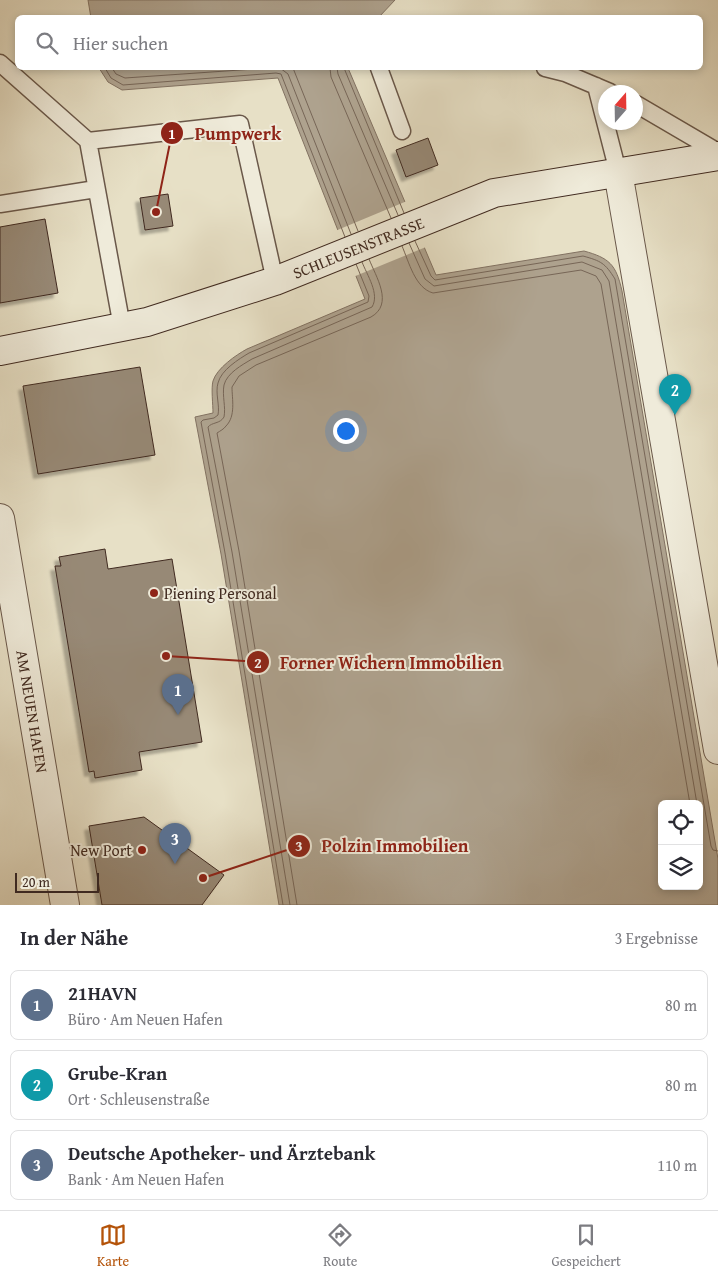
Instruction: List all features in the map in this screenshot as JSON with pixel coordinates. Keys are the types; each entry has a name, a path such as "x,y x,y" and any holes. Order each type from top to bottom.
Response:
{"street":[{"name":"SCHLEUSENSTRASSE","path":"0,351 147,322 275,281 494,193 718,156"},
{"path":"618,172 718,750"},
{"name":"AM NEUEN HAFEN","path":"0,518 65,905"}],"lane":[{"path":"0,63 88,141 122,327"},
{"path":"380,70 402,131"},
{"path":"553,70 565,73 598,88"},
{"path":"643,108 718,152"},
{"path":"88,141 240,124 275,281"},
{"path":"610,130 618,172"},
{"path":"0,204 96,189"}],"water":[{"path":"88,0 395,0 381,15 90,15"},
{"path":"100,70 349,70 436,275 584,251 600,256 614,268 622,291 718,859 718,905 279,905 221,554 195,417 213,413 213,381 218,371 227,362 247,349 365,299 278,78 122,90 108,82"}],"pier":[{"path":"407,201 426,247 353,277 335,231"}],"building":[{"path":"428,138 438,165 406,177 396,150"},
{"path":"168,194 173,226 145,230 140,198"},
{"path":"45,219 58,293 0,303 0,227"},
{"path":"140,367 155,455 38,474 23,386"},
{"path":"105,549 108,569 172,559 202,742 139,752 142,770 95,778 94,771 89,772 55,566 61,566 59,557"},
{"name":"New Port","path":"144,817 224,875 202,905 102,905 89,826"}],"place":[{"name":"Pumpwerk","path":"156,212"},
{"name":"Grube-Kran","path":"675,415"},
{"name":"Piening Personal","path":"154,593"},
{"name":"Forner Wichern Immobilien","path":"166,656"},
{"name":"21HAVN","path":"178,715"},
{"name":"New Port","path":"142,850"},
{"name":"Deutsche Apotheker- und Ärztebank","path":"175,864"},
{"name":"Polzin Immobilien","path":"203,878"}]}
